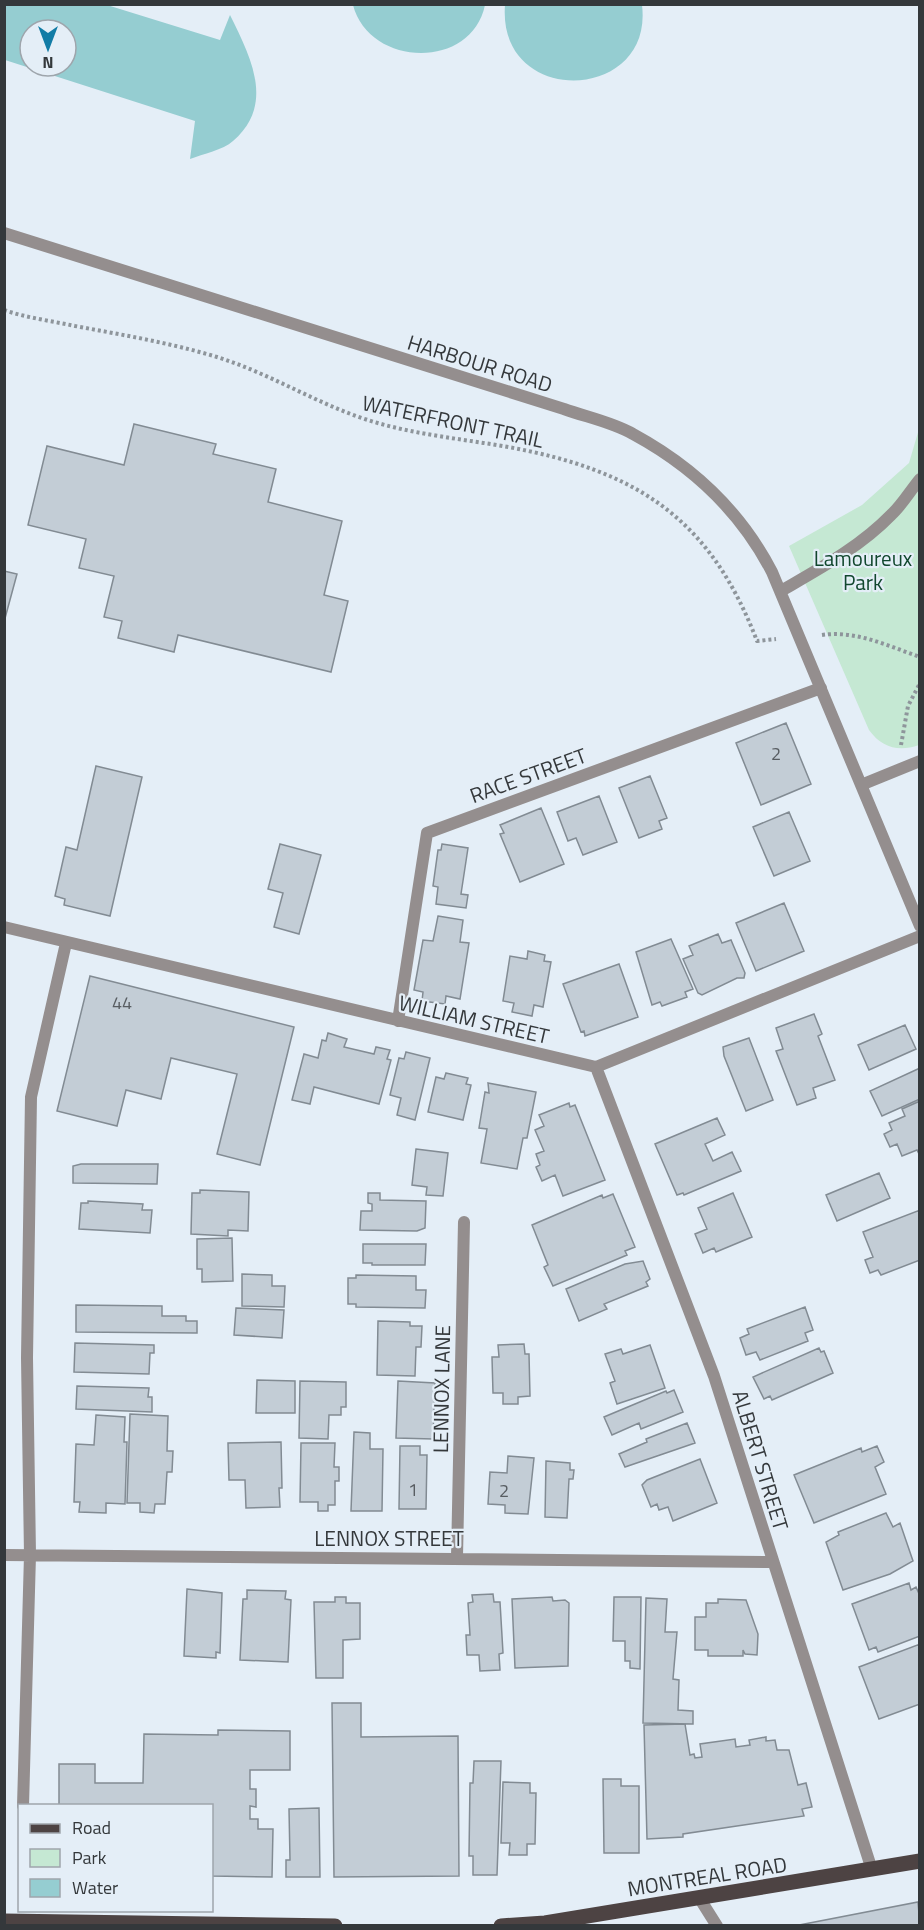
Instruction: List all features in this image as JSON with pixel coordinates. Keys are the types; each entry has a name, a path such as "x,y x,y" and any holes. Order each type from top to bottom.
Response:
{"main road":[{"name":"MONTREAL ROAD","path":"501,1926 545,1923 700,1899 920,1861"},
{"path":"4,1921 21,1916 119,1924 335,1926"}],"street":[{"name":"HARBOUR ROAD","path":"4,233 564,409 632,433 690,471 736,515 759,546 781,591 920,926"},
{"path":"781,591 836,559 891,516 920,479"},
{"name":"RACE STREET","path":"398,1021 427,832 821,688"},
{"path":"861,785 920,761"},
{"name":"WILLIAM STREET","path":"4,927 596,1067"},
{"path":"596,1067 920,936"},
{"path":"23,1804 30,1555 27,1358 31,1096 66,943"},
{"name":"ALBERT STREET","path":"596,1067 693,1316 872,1870"},
{"name":"LENNOX LANE","path":"457,1557 464,1222"},
{"name":"LENNOX STREET","path":"4,1555 457,1557 772,1562"},
{"path":"700,1899 717,1926"}],"path":[{"name":"WATERFRONT TRAIL","path":"4,310 170,344 220,358 324,405 384,425 445,438 534,452 582,466 628,486 672,511 699,538 730,581 757,641"},
{"path":"831,634 860,637 920,657"},
{"path":"899,770 904,719 920,683"}],"green space":[{"name":"Lamoureux Park","path":"919,429 919,745 898,748 885,745 869,730 789,546 862,505 909,463"}],"water":[{"path":"5,4 107,5 220,40 230,15 251,63 256,96 246,127 233,141 190,159 195,121 61,78 78,78 78,18 18,18 18,64 5,60"},
{"path":"353,4 485,5 476,26 461,42 441,50 420,53 398,50 378,40 363,26"},
{"path":"505,5 642,5 639,37 625,61 602,75 575,80 548,76 525,62 509,39"}],"building":[{"path":"134,424 216,444 213,454 276,469 268,502 342,521 324,595 348,601 331,672 178,635 174,652 118,638 122,621 104,617 114,576 79,568 86,539 28,525 47,446 124,465"},
{"path":"4,571 17,574 4,622"},
{"path":"786,723 811,784 761,805 736,743"},
{"path":"96,766 142,777 110,916 64,905 65,899 55,896 66,847 77,850"},
{"path":"650,776 667,818 659,821 662,829 639,838 619,788"},
{"path":"599,796 617,842 583,855 576,838 568,841 557,812"},
{"path":"541,808 564,864 520,882 500,834 504,833 500,825"},
{"path":"789,812 810,861 774,876 753,827"},
{"path":"280,844 321,855 299,934 274,927 283,893 268,889"},
{"path":"442,844 468,848 461,894 468,895 466,908 436,904 438,887 433,886 438,850 441,850"},
{"path":"784,903 804,951 756,971 736,923"},
{"path":"438,916 463,920 460,942 469,943 460,999 446,996 445,1004 422,1001 423,992 414,990 423,940 433,941"},
{"path":"718,934 722,943 731,940 745,973 744,978 737,978 702,995 698,993 683,959 693,955 689,946"},
{"path":"671,939 693,989 685,992 687,997 662,1006 660,1002 652,1005 636,952"},
{"path":"528,951 545,955 544,961 551,962 543,1007 534,1005 532,1016 512,1012 514,1003 503,1001 510,956 527,959"},
{"path":"619,964 638,1017 585,1036 584,1031 581,1032 563,984"},
{"path":"90,976 294,1027 260,1165 217,1154 237,1074 171,1058 161,1099 126,1090 117,1126 57,1111"},
{"path":"814,1014 822,1034 818,1036 835,1080 813,1088 816,1098 797,1105 776,1051 783,1049 776,1028"},
{"path":"905,1025 916,1049 869,1070 858,1045"},
{"path":"328,1033 347,1039 344,1047 374,1054 376,1047 390,1050 387,1059 391,1060 379,1104 314,1087 310,1104 292,1100 304,1054 318,1058 322,1040 326,1041"},
{"path":"749,1038 773,1100 746,1111 724,1056 723,1047"},
{"path":"406,1052 430,1058 415,1120 397,1115 401,1098 390,1095 399,1058 404,1059"},
{"path":"920,1068 920,1099 882,1116 870,1091"},
{"path":"446,1073 468,1078 466,1084 471,1085 463,1120 428,1112 436,1077 444,1079"},
{"path":"488,1083 536,1092 527,1138 523,1138 517,1169 481,1163 487,1129 479,1128 485,1092 489,1093"},
{"path":"920,1101 920,1156 917,1150 902,1156 897,1144 890,1147 884,1134 892,1130 889,1123 905,1116 902,1109"},
{"path":"569,1103 570,1107 575,1105 605,1180 563,1196 555,1175 542,1181 536,1167 540,1165 536,1154 544,1151 535,1130 544,1126 539,1115"},
{"path":"717,1118 725,1135 705,1144 713,1161 732,1152 741,1171 684,1195 683,1193 677,1195 655,1144"},
{"path":"416,1149 448,1153 443,1196 426,1195 427,1187 412,1185"},
{"path":"81,1164 158,1164 157,1184 73,1183 73,1166"},
{"path":"879,1173 890,1198 837,1221 826,1195"},
{"path":"200,1190 249,1192 248,1231 228,1230 228,1236 191,1234 192,1193 200,1193"},
{"path":"368,1193 380,1193 380,1200 426,1201 425,1228 417,1231 360,1230 361,1211 372,1211 372,1204 368,1203"},
{"path":"733,1193 752,1237 716,1252 714,1248 703,1253 695,1234 707,1229 698,1208"},
{"path":"613,1194 635,1247 625,1251 627,1255 553,1286 544,1267 548,1265 532,1225 602,1195 603,1198"},
{"path":"88,1201 143,1204 142,1210 152,1210 150,1233 79,1229 81,1203 88,1203"},
{"path":"920,1210 920,1260 881,1275 878,1270 870,1273 865,1260 873,1257 863,1232"},
{"path":"232,1238 233,1281 202,1282 202,1269 197,1269 197,1239"},
{"path":"363,1244 426,1244 425,1265 363,1263"},
{"path":"643,1261 650,1279 646,1282 648,1286 604,1304 607,1309 579,1321 566,1289 625,1264"},
{"path":"242,1274 272,1275 272,1286 285,1286 284,1307 242,1306"},
{"path":"356,1275 416,1276 416,1290 426,1290 425,1308 356,1307 356,1304 348,1304 348,1278 356,1278"},
{"path":"76,1305 162,1306 162,1316 186,1316 186,1321 197,1321 197,1333 76,1332"},
{"path":"805,1307 813,1330 805,1333 808,1341 760,1360 756,1352 746,1355 740,1338 749,1334 747,1329"},
{"path":"236,1308 284,1310 282,1338 234,1335"},
{"path":"378,1321 410,1322 410,1326 422,1326 421,1347 416,1347 415,1376 377,1375"},
{"path":"75,1343 154,1345 154,1353 150,1353 149,1374 74,1372"},
{"path":"524,1344 525,1354 529,1354 530,1396 518,1397 518,1404 503,1404 503,1393 493,1393 492,1357 499,1357 498,1345"},
{"path":"650,1345 665,1388 617,1404 610,1383 615,1381 605,1354 621,1349 623,1354"},
{"path":"819,1348 821,1352 824,1351 833,1373 772,1400 770,1396 764,1399 753,1377"},
{"path":"257,1380 295,1381 295,1413 256,1413"},
{"path":"300,1381 346,1382 346,1407 341,1407 341,1415 329,1415 328,1439 299,1438"},
{"path":"398,1381 435,1383 433,1439 396,1438"},
{"path":"77,1386 149,1388 148,1397 152,1397 152,1412 76,1409"},
{"path":"674,1390 683,1412 641,1429 639,1423 612,1435 604,1417 666,1391 667,1393"},
{"path":"130,1414 168,1416 167,1451 173,1451 172,1472 167,1472 165,1504 155,1504 154,1513 140,1512 140,1503 127,1503"},
{"path":"96,1415 125,1417 124,1442 127,1442 125,1504 106,1503 106,1513 79,1512 80,1502 74,1502 76,1444 94,1445"},
{"path":"687,1423 695,1443 625,1467 619,1454 647,1442 646,1439"},
{"path":"354,1432 370,1433 370,1449 383,1449 382,1511 351,1511"},
{"path":"281,1442 280,1507 246,1508 245,1480 229,1480 228,1443"},
{"path":"301,1443 335,1443 334,1467 339,1467 339,1481 335,1481 335,1505 328,1505 328,1511 318,1511 318,1502 300,1502"},
{"path":"400,1446 420,1446 420,1455 427,1455 426,1509 399,1509"},
{"path":"877,1446 884,1462 875,1467 886,1494 814,1523 794,1475 861,1448 862,1452"},
{"path":"508,1456 534,1458 528,1514 505,1513 505,1505 488,1504 490,1472 507,1473"},
{"path":"700,1459 717,1503 673,1521 668,1507 659,1510 657,1504 651,1507 642,1485 647,1480"},
{"path":"546,1461 570,1463 570,1470 574,1470 573,1479 569,1479 567,1518 545,1517"},
{"path":"886,1513 893,1527 900,1523 913,1561 890,1574 843,1590 826,1542 839,1535 838,1532"},
{"path":"909,1583 911,1590 916,1587 920,1596 920,1636 878,1652 876,1647 869,1650 852,1604"},
{"path":"187,1589 222,1593 220,1653 216,1652 216,1658 184,1656"},
{"path":"247,1590 286,1591 285,1599 291,1600 288,1662 240,1660 243,1599 247,1599"},
{"path":"493,1594 494,1602 500,1602 503,1653 499,1654 500,1670 480,1671 479,1655 467,1655 466,1635 470,1635 468,1603 473,1602 472,1595"},
{"path":"335,1597 346,1597 346,1603 360,1603 360,1639 343,1640 343,1678 316,1678 314,1602 335,1602"},
{"path":"552,1597 553,1601 565,1600 569,1603 568,1666 515,1668 512,1599"},
{"path":"614,1597 641,1597 640,1669 630,1668 630,1661 625,1661 625,1641 613,1641"},
{"path":"646,1598 667,1599 665,1632 677,1632 673,1679 679,1680 678,1710 693,1711 693,1724 643,1723"},
{"path":"718,1599 746,1600 758,1634 757,1655 745,1654 743,1650 743,1656 708,1656 708,1650 695,1650 695,1617 706,1617 706,1603 718,1603"},
{"path":"920,1644 920,1704 879,1719 859,1667"},
{"path":"332,1703 361,1703 361,1737 458,1736 459,1876 334,1877"},
{"path":"685,1724 690,1755 694,1754 695,1758 702,1757 700,1744 735,1739 736,1747 750,1745 749,1740 766,1737 766,1741 775,1740 777,1750 789,1750 798,1785 806,1783 812,1807 802,1809 804,1816 683,1834 683,1837 647,1839 644,1725"},
{"path":"218,1730 290,1731 290,1770 250,1770 250,1789 256,1789 256,1807 250,1806 250,1819 258,1819 258,1829 273,1829 272,1877 213,1876 213,1804 59,1804 59,1764 95,1764 95,1783 143,1783 144,1734 218,1735"},
{"path":"474,1761 501,1761 497,1875 473,1875 473,1856 469,1856 470,1783 473,1783"},
{"path":"603,1779 621,1779 621,1786 639,1786 639,1853 604,1853"},
{"path":"503,1782 530,1783 530,1793 536,1793 535,1844 527,1844 527,1855 509,1855 510,1843 501,1843"},
{"path":"319,1808 320,1877 286,1877 286,1860 290,1860 289,1809"},
{"path":"918,1902 920,1926 794,1926"}]}
